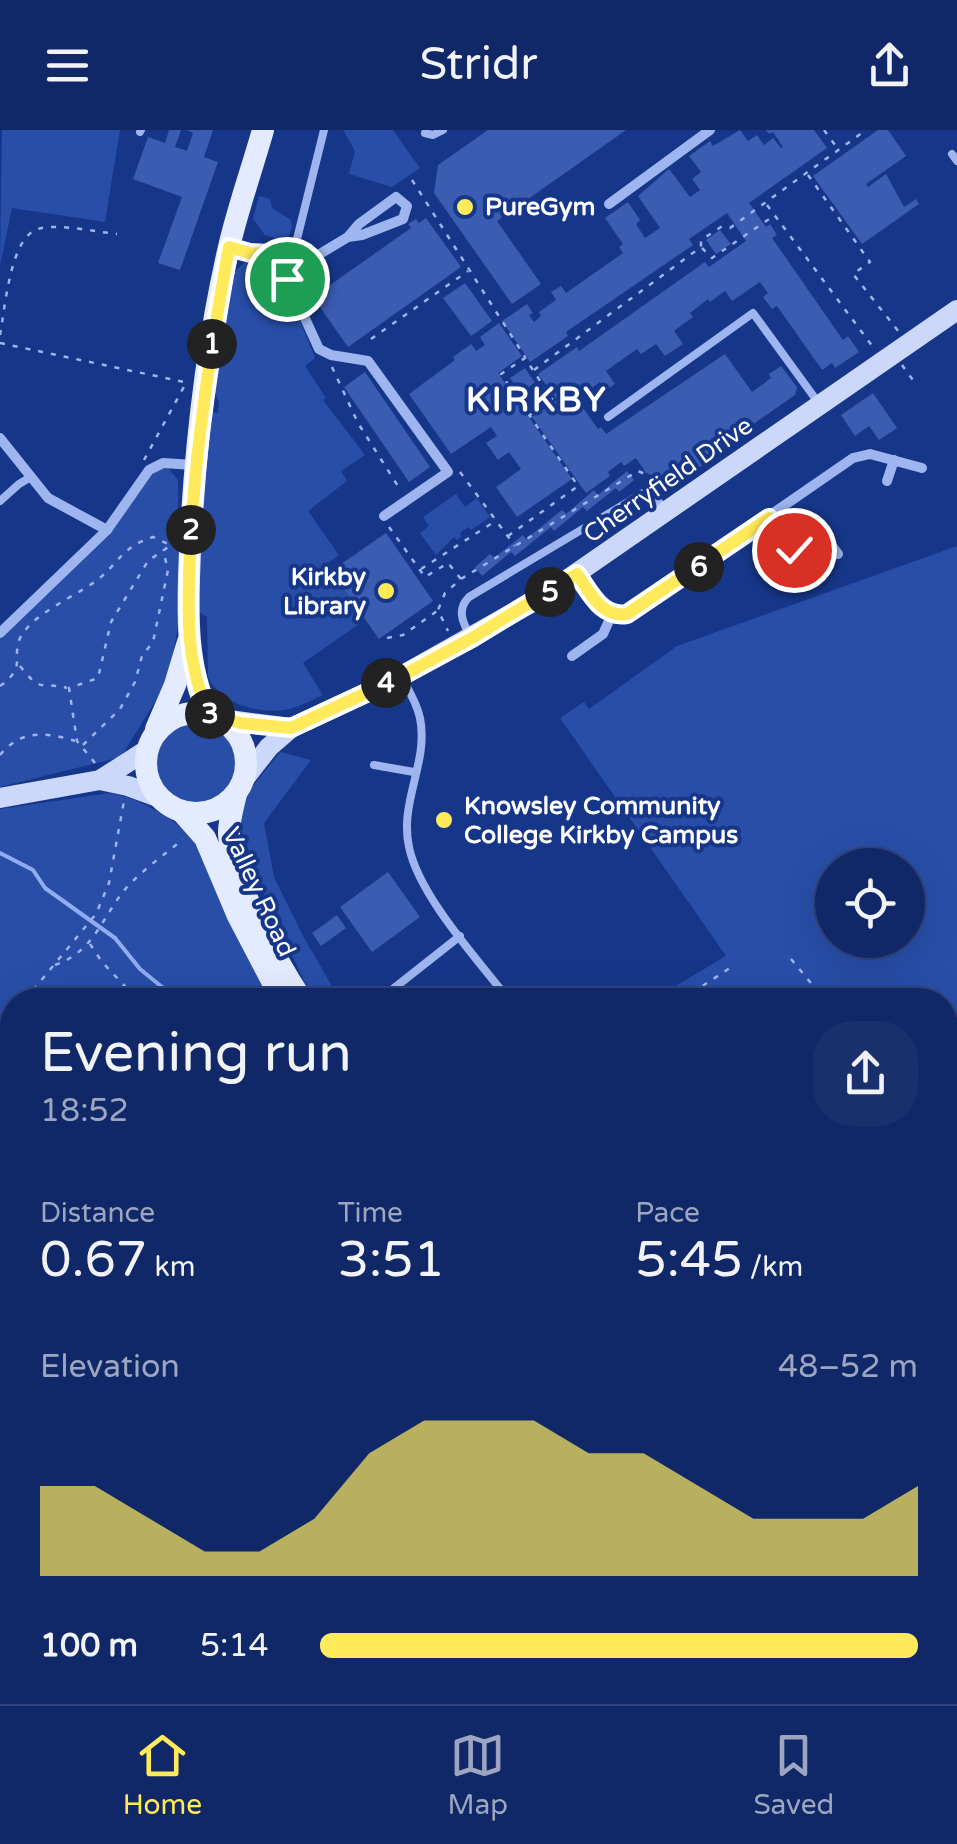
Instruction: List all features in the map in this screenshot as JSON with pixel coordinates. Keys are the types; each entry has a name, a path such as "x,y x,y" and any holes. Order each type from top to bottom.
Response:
{"main road":[{"path":"195,626 149,743 145,767 158,798 185,823 212,811 240,786 246,762 243,745 234,730 215,716 198,689 191,530 196,384 229,247 263,130"},
{"path":"149,743 171,718 196,712 215,716"},
{"name":"Valley Road","path":"240,786 229,833 236,866 268,940 295,988"},
{"name":"Valley Road","path":"185,823 205,838 238,916 276,988"}],"street":[{"path":"609,204 710,130"},
{"path":"229,247 250,253 318,254 348,237 359,224 396,198 408,206 403,219 362,236 348,237"},
{"path":"293,255 287,279 318,348 364,358 374,366 448,472 385,520"},
{"name":"Cherryfield Drive","path":"240,786 268,747 291,728 401,676 577,574 957,310"},
{"path":"0,438 48,498 107,530"},
{"path":"577,574 599,605 612,614 632,612 858,455 870,454 922,468"},
{"path":"887,481 894,460"},
{"path":"0,633 107,530 155,465 195,465"},
{"path":"769,518 794,550 809,550 826,538 838,554"},
{"path":"572,656 602,634 612,614"},
{"path":"215,716 291,728"},
{"path":"100,780 149,743"},
{"path":"0,798 100,780 158,798"}],"lane":[{"path":"293,255 324,130"},
{"path":"425,132 443,130"},
{"path":"608,417 753,313 820,405"},
{"path":"0,501 31,478"},
{"path":"461,638 463,604 469,596 643,493 654,496 666,511"},
{"path":"401,676 420,718 420,751 405,814 409,850 435,902 500,988"},
{"path":"374,765 414,772"},
{"path":"394,988 460,936"}],"path":[{"path":"824,130 840,150"},
{"path":"534,370 701,247 702,240 721,226 730,228 866,130"},
{"path":"807,174 870,262 853,274 902,335"},
{"path":"412,180 552,399 530,415"},
{"path":"766,204 874,348"},
{"path":"701,247 712,258 774,216"},
{"path":"0,335 16,251 24,237 38,228 117,234"},
{"path":"371,338 469,270"},
{"path":"0,343 196,384 145,459"},
{"path":"325,352 358,424 408,500"},
{"path":"508,536 578,486 501,374 526,358"},
{"path":"902,364 915,383"},
{"path":"448,472 456,467 516,547"},
{"path":"385,520 426,577 448,563 461,579 445,592 438,610 413,630 386,638"},
{"path":"420,570 497,520"},
{"path":"19,665 34,683 45,688 70,688 98,678 112,622 148,561 191,530"},
{"path":"0,686 14,676 19,665 18,646 24,632 67,596 90,585 135,542 153,537 170,546"},
{"path":"82,746 120,710 135,682 142,656 153,642 168,570 163,550"},
{"path":"438,610 461,638"},
{"path":"70,688 76,741"},
{"path":"0,755 26,736 48,732 76,741 94,763 108,760"},
{"path":"35,988 96,914 109,883 125,799"},
{"path":"55,965 71,960 89,942 132,881 185,823"},
{"path":"89,942 127,988"},
{"path":"792,960 815,988"},
{"path":"699,988 733,966"}],"shaded area":[{"path":"2,130 120,130 105,222 12,208 0,266"},
{"path":"343,130 393,130 420,168 392,187 349,174 355,151"},
{"path":"259,196 270,199 272,208 291,220 287,242 265,235 253,219"},
{"path":"244,263 279,268 315,358 305,366 326,398 323,400 365,455 341,471 347,481 308,511 339,555 325,565 353,602 349,605 362,622 303,663 323,695 297,707 270,711 233,702 214,687 208,677 207,617 198,611 199,531 210,412 218,413 219,402 213,388 233,273"},
{"path":"168,468 178,480 179,621 169,679 121,757 0,787 0,636 110,531 154,470"},
{"path":"456,494 465,507 477,498 490,517 471,530 468,527 436,555 420,533 429,526 423,517"},
{"path":"957,546 957,988 672,988 726,956 560,718 584,702 589,709 677,646"},
{"path":"195,720 211,723 224,732 233,745 233,777 224,790 211,799 195,802 179,799 166,790 157,777 154,761 157,745 166,732 179,723"},
{"path":"280,752 311,760 264,823 274,877 333,988 309,988 304,981 248,861 237,806"},
{"path":"110,793 158,812 198,844 268,988 0,988 0,809"}],"building":[{"path":"169,130 181,130 175,147 187,151 193,133 187,130 213,130 204,157 218,162 180,270 158,263 182,197 133,179 148,137 165,143"},
{"path":"488,130 626,130 497,221 541,284 512,304 434,193 438,165"},
{"path":"740,130 748,141 757,135 764,145 773,138 781,148 773,132 769,134 766,130 814,130 827,148 749,203 766,227 770,224 777,235 772,238 843,340 848,336 859,352 835,368 832,363 822,370 777,306 772,309 763,297 768,293 760,282 732,301 725,291 710,302 708,299 674,331 683,344 665,356 656,344 641,354 637,349 606,371 615,384 606,390 600,382 592,388 589,383 564,401 570,409 579,402 606,434 725,354 752,392 781,366 797,387 795,395 675,484 646,473 636,458 624,466 621,462 608,472 610,476 586,493 532,417 557,400 538,374 577,347 579,351 705,262 709,267 746,241 727,213 689,239 693,245 566,332 568,336 530,362 502,321 527,304 534,322 541,316 539,312 556,300 551,292 561,286 566,293 623,253 619,247 623,244 605,218 628,202 640,220 636,224 645,238 660,228 638,196 669,169 690,197 700,190 692,179 701,172 689,156 710,141 713,146"},
{"path":"878,130 888,130 906,156 866,184 868,187 886,174 904,207 916,199 919,204 862,244 813,176"},
{"path":"426,218 461,267 348,347 313,297 411,228 408,224"},
{"path":"720,230 731,244 716,254 706,240"},
{"path":"465,283 492,321 471,336 443,298"},
{"path":"499,323 522,356 498,373 572,479 517,517 496,487 521,469 509,452 498,460 486,443 497,436 491,427 451,454 409,394 471,344 476,351 485,345 480,337"},
{"path":"525,368 535,383 520,393 510,378"},
{"path":"365,372 430,467 409,482 344,387"},
{"path":"873,393 897,428 879,440 869,426 855,436 841,415"},
{"path":"627,471 634,480 619,492 616,488 587,511 583,507 515,556 511,552 482,576 475,567 490,554 494,558 523,535 526,539 562,510 566,514 594,490 598,495"},
{"name":"Kirkby Library","path":"386,533 433,601 379,639 331,571"},
{"path":"388,872 420,917 372,952 340,907"},
{"path":"337,915 346,928 321,946 312,933"}],"waterway":[{"path":"0,853 33,870 45,888 115,938 140,969 164,988"}],"place":[{"name":"PureGym","path":"465,207"},
{"name":"Kirkby Library","path":"386,591"},
{"name":"Knowsley Community College Kirkby Campus","path":"444,820"}],"district":[{"name":"KIRKBY","path":"537,400"}],"route":[{"path":"287,279 293,255 250,253 229,247 204,385 190,557 188,638 198,689 210,714 240,723 291,728 396,679 503,621 577,574 603,610 617,616 627,614 769,518 794,550"}]}
